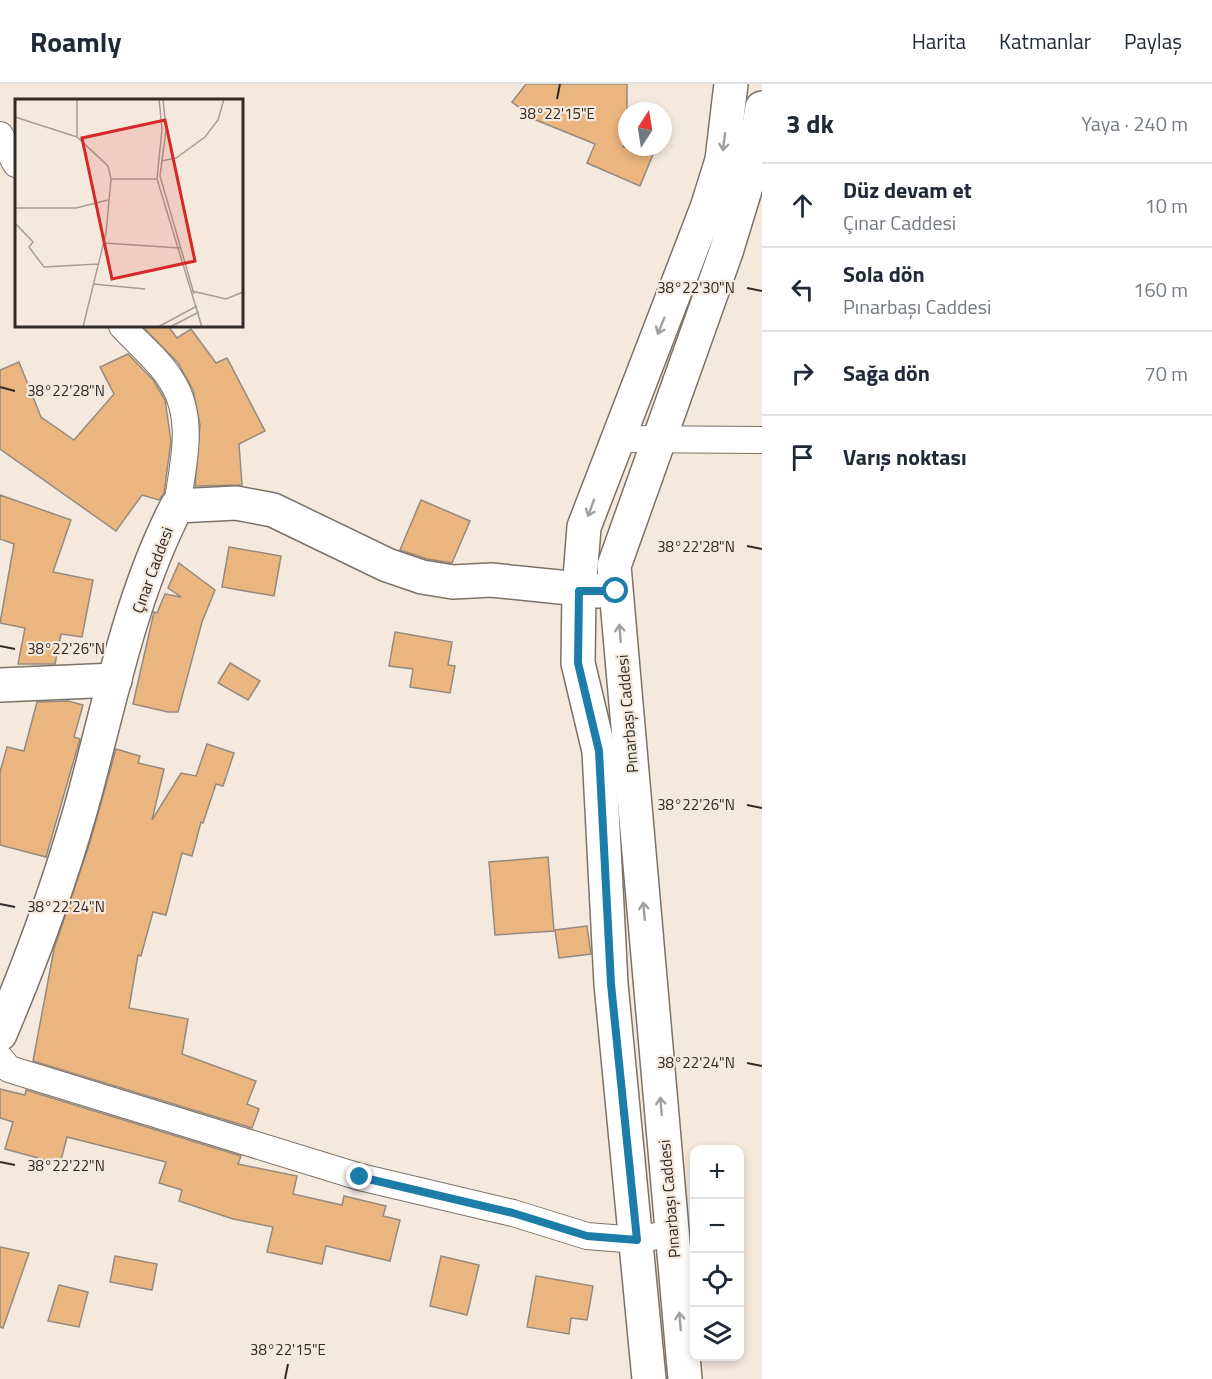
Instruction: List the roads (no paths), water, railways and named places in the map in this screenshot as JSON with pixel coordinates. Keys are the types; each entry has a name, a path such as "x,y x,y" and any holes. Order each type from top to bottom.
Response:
{"street":[{"name":"Pınarbaşı Caddesi","path":"649,1379 611,984 599,751 578,663 579,591 584,527 707,208 722,160 731,84"},
{"name":"Pınarbaşı Caddesi","path":"685,1379 614,566 660,441 739,211 751,170 762,108"},
{"path":"0,135 15,162"},
{"path":"123,327 171,380 185,415 186,445 177,506"},
{"path":"617,439 762,440"},
{"name":"Çınar Caddesi","path":"0,1034 29,965 80,810 115,680 159,541 177,506 236,503 273,510 387,565 422,577 453,582 491,580 579,591 616,591"},
{"path":"0,685 115,680"},
{"path":"0,1058 9,1069 360,1177 513,1213 587,1236 637,1240 672,1233"}]}
